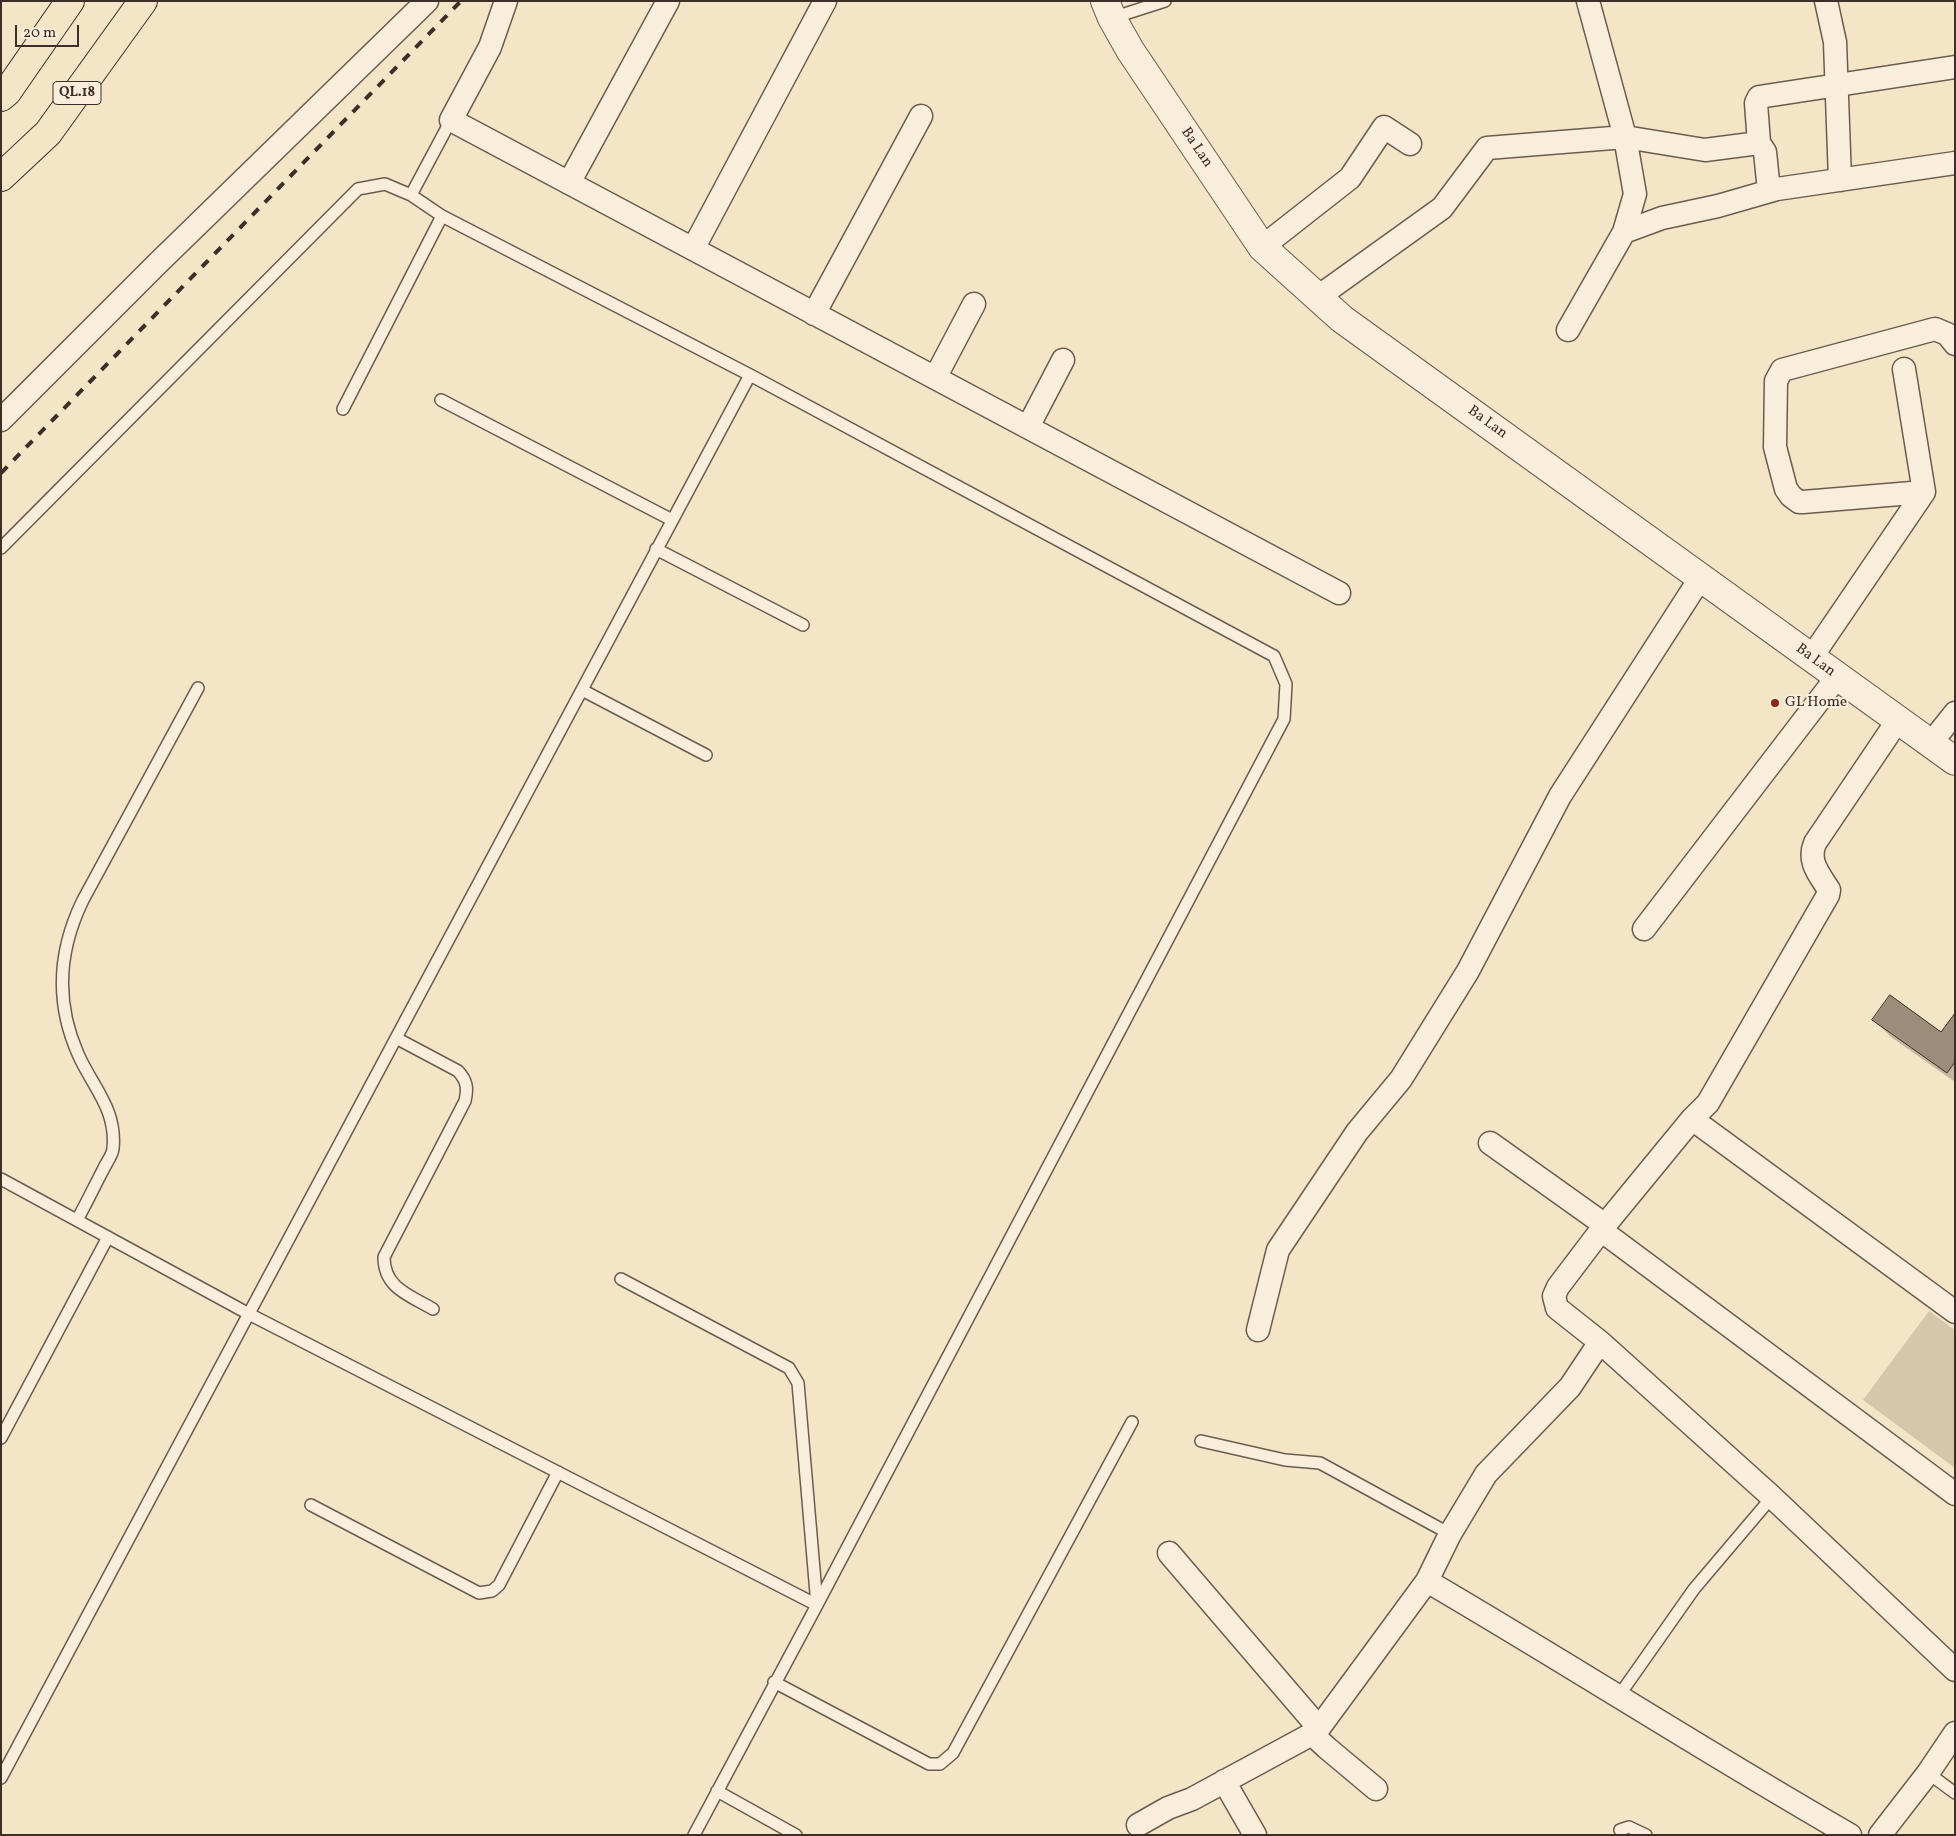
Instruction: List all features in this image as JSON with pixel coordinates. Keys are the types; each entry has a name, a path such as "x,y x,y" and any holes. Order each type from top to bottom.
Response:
{"main road":[{"path":"1,97 7,92 70,1"},
{"name":"QL.18","path":"1,177 48,133 143,1"}],"street":[{"path":"1,420 157,264 427,1"},
{"path":"506,1 490,47 451,120 1339,593"},
{"path":"569,183 668,1"},
{"path":"693,249 825,1"},
{"path":"1568,330 1624,232 1635,194 1626,137 1588,1"},
{"path":"1826,1 1835,42 1835,86 1840,180"},
{"name":"Ba Lan","path":"1109,10 1136,58 1262,247 1342,319 1955,761"},
{"path":"1769,191 1765,152 1759,143 1756,103 1759,97 1955,67"},
{"path":"814,314 920,116"},
{"path":"1262,247 1350,178 1384,127 1410,144"},
{"path":"1318,297 1442,208 1488,148 1626,137 1705,150 1759,143"},
{"path":"1624,232 1662,218 1718,206 1769,191 1955,163"},
{"path":"935,378 974,304"},
{"path":"1924,492 1799,502 1791,496 1784,482 1775,446 1776,381 1782,370 1935,329 1947,334 1955,344"},
{"path":"1028,427 1064,360"},
{"path":"1811,658 1924,492 1904,369"},
{"path":"1258,1330 1278,1250 1357,1132 1401,1080 1468,971 1560,796 1701,577"},
{"path":"1644,929 1837,676"},
{"path":"1931,743 1955,713"},
{"path":"1898,720 1813,847 1812,862 1829,890 1827,896 1708,1103 1692,1119 1603,1228 1558,1287 1554,1296 1557,1308 1600,1342 1772,1497 1955,1670"},
{"path":"1692,1119 1955,1312"},
{"path":"1490,1143 1955,1494"},
{"path":"1138,1825 1168,1808 1192,1799 1316,1731 1427,1581 1450,1534 1486,1474 1570,1387 1600,1342"},
{"path":"1169,1553 1316,1731 1327,1748 1376,1789"},
{"path":"1427,1581 1526,1639 1760,1784 1850,1835"},
{"path":"1880,1835 1928,1773 1955,1733"},
{"path":"1224,1781 1254,1835"}],"lane":[{"path":"1109,10 1165,1"},
{"path":"411,195 451,120"},
{"path":"1,548 358,189 385,184 411,195 442,216 750,375 1274,656 1286,684 1284,719 694,1835"},
{"path":"343,409 442,216"},
{"path":"1,1778 750,375"},
{"path":"441,400 672,520"},
{"path":"656,549 803,624"},
{"path":"77,1220 113,1152 114,1131 108,1107 78,1054 64,1007 61,978 65,944 73,920 83,900 198,688"},
{"path":"582,690 706,755"},
{"path":"396,1038 458,1071 464,1078 468,1090 465,1101 384,1257 384,1268 388,1279 397,1288 433,1309"},
{"path":"1,1179 249,1314 817,1605"},
{"path":"1,1438 108,1237"},
{"path":"621,1279 789,1368 798,1383 817,1605"},
{"path":"774,1682 929,1764 940,1764 953,1753 1132,1422"},
{"path":"1201,1441 1285,1460 1320,1463 1450,1534"},
{"path":"311,1505 479,1594 492,1591 499,1585 558,1472"},
{"path":"1618,1697 1694,1589 1772,1497"},
{"path":"1928,1773 1955,1793"},
{"path":"717,1791 796,1835"},
{"path":"1620,1830 1629,1827 1646,1835"}],"shaded area":[{"path":"1929,1311 1955,1330 1955,1468 1863,1400"}],"building":[{"path":"1890,995 1941,1032 1955,1013 1955,1062 1947,1073 1872,1020"}],"railway":[{"path":"1,473 461,1"}],"place":[{"name":"GL Home","path":"1775,703"}]}
